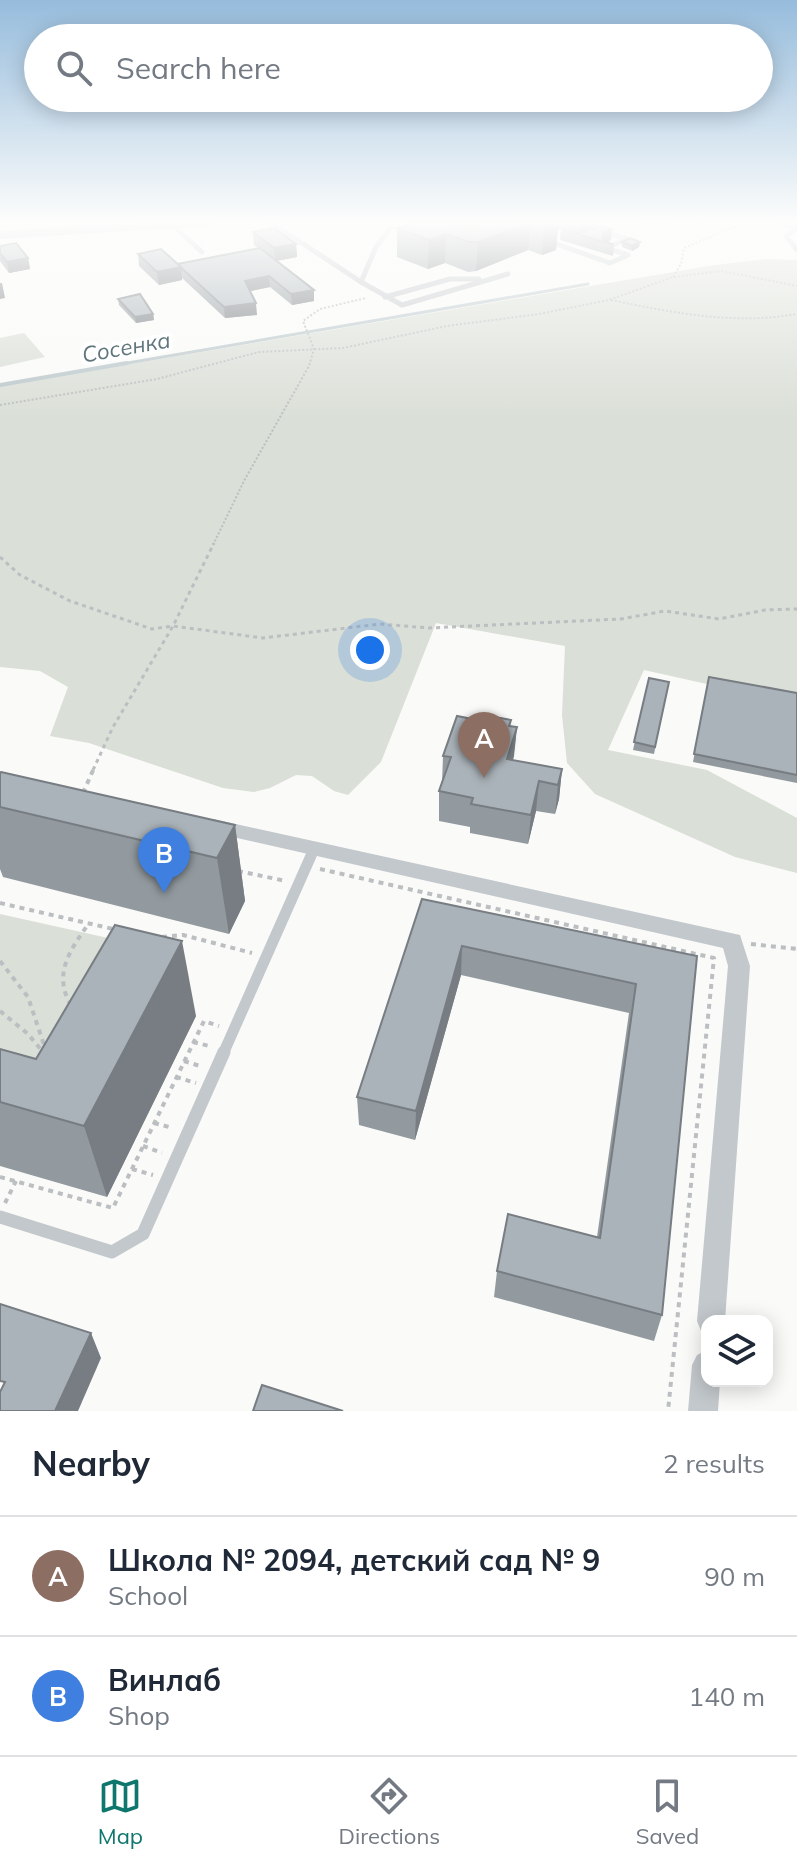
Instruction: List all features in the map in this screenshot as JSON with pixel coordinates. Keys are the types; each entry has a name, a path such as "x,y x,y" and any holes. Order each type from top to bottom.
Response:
{"street":[{"path":"190,821 310,858 732,941 739,966 711,1315"},
{"path":"703,1411 705,1387"}],"lane":[{"path":"370,288 402,305 461,288"},
{"path":"383,296 415,288"},
{"path":"1,1208 112,1252 143,1234 310,858"}],"path":[{"path":"0,405 157,379 259,352 343,348 447,326 539,314 609,300 643,288"},
{"path":"81,797 113,727 173,626 245,479 309,366 314,349 303,321 320,309 383,296"},
{"path":"609,300 723,321 767,320 797,314"},
{"path":"0,557 20,575 70,601 152,629 173,626 263,638 380,624 444,628 621,619 665,611 719,619 765,610 797,609"},
{"path":"226,868 287,882 310,858 714,958 668,1411"},
{"path":"0,903 119,931"},
{"path":"77,1012 64,997 59,981 65,961 89,923"},
{"path":"150,938 183,935 254,952 249,962"},
{"path":"732,941 797,949"},
{"path":"0,961 28,997 49,1060 28,1034 0,1011"},
{"path":"0,1177 113,1208 204,1021 222,1027 190,1094"},
{"path":"193,1042 212,1047"},
{"path":"184,1061 203,1067"},
{"path":"176,1077 196,1083"},
{"path":"148,1187 180,1117"},
{"path":"154,1123 174,1129"},
{"path":"143,1146 163,1153"},
{"path":"132,1169 153,1175"},
{"path":"16,1181 1,1208 19,1208"}],"shaded area":[{"path":"580,288 797,288 797,704 644,670 608,750 707,770 797,818 797,873 735,857 595,794 567,763 562,715 565,646 436,623 381,762 348,795 334,791 312,776 296,775 254,792 223,788 89,743 50,736 68,687 40,671 0,667 0,386"},
{"path":"24,333 45,357 0,367 0,338"},
{"path":"0,914 108,938 68,1063 0,1061"}],"building":[{"path":"203,288 248,288 256,303 224,307"},
{"path":"283,288 314,290 291,294"},
{"path":"140,294 153,314 135,317 118,299"},
{"path":"709,677 797,693 797,775 694,754"},
{"path":"649,678 669,682 655,747 634,742"},
{"path":"484,715 511,720 509,726 517,727 507,759 562,769 558,785 539,781 531,815 471,804 473,798 439,791 451,757 443,756 457,716 482,721"},
{"path":"1,772 235,825 217,858 0,807"},
{"path":"422,899 697,956 662,1315 497,1271 508,1214 600,1238 636,984 462,946 416,1111 357,1097"},
{"path":"115,925 182,941 84,1126 0,1102 0,1049 36,1059"},
{"path":"0,1304 91,1333 55,1411 0,1411 0,1392 5,1382 0,1381"},
{"path":"262,1385 343,1411 253,1411"}],"waterway":[{"name":"Сосенка","path":"116,365 566,288"},
{"name":"Сосенка","path":"0,385 127,363"}],"place":[{"name":"Школа № 2094, детский сад № 9","path":"484,778"},
{"name":"Винлаб","path":"164,893"}]}
